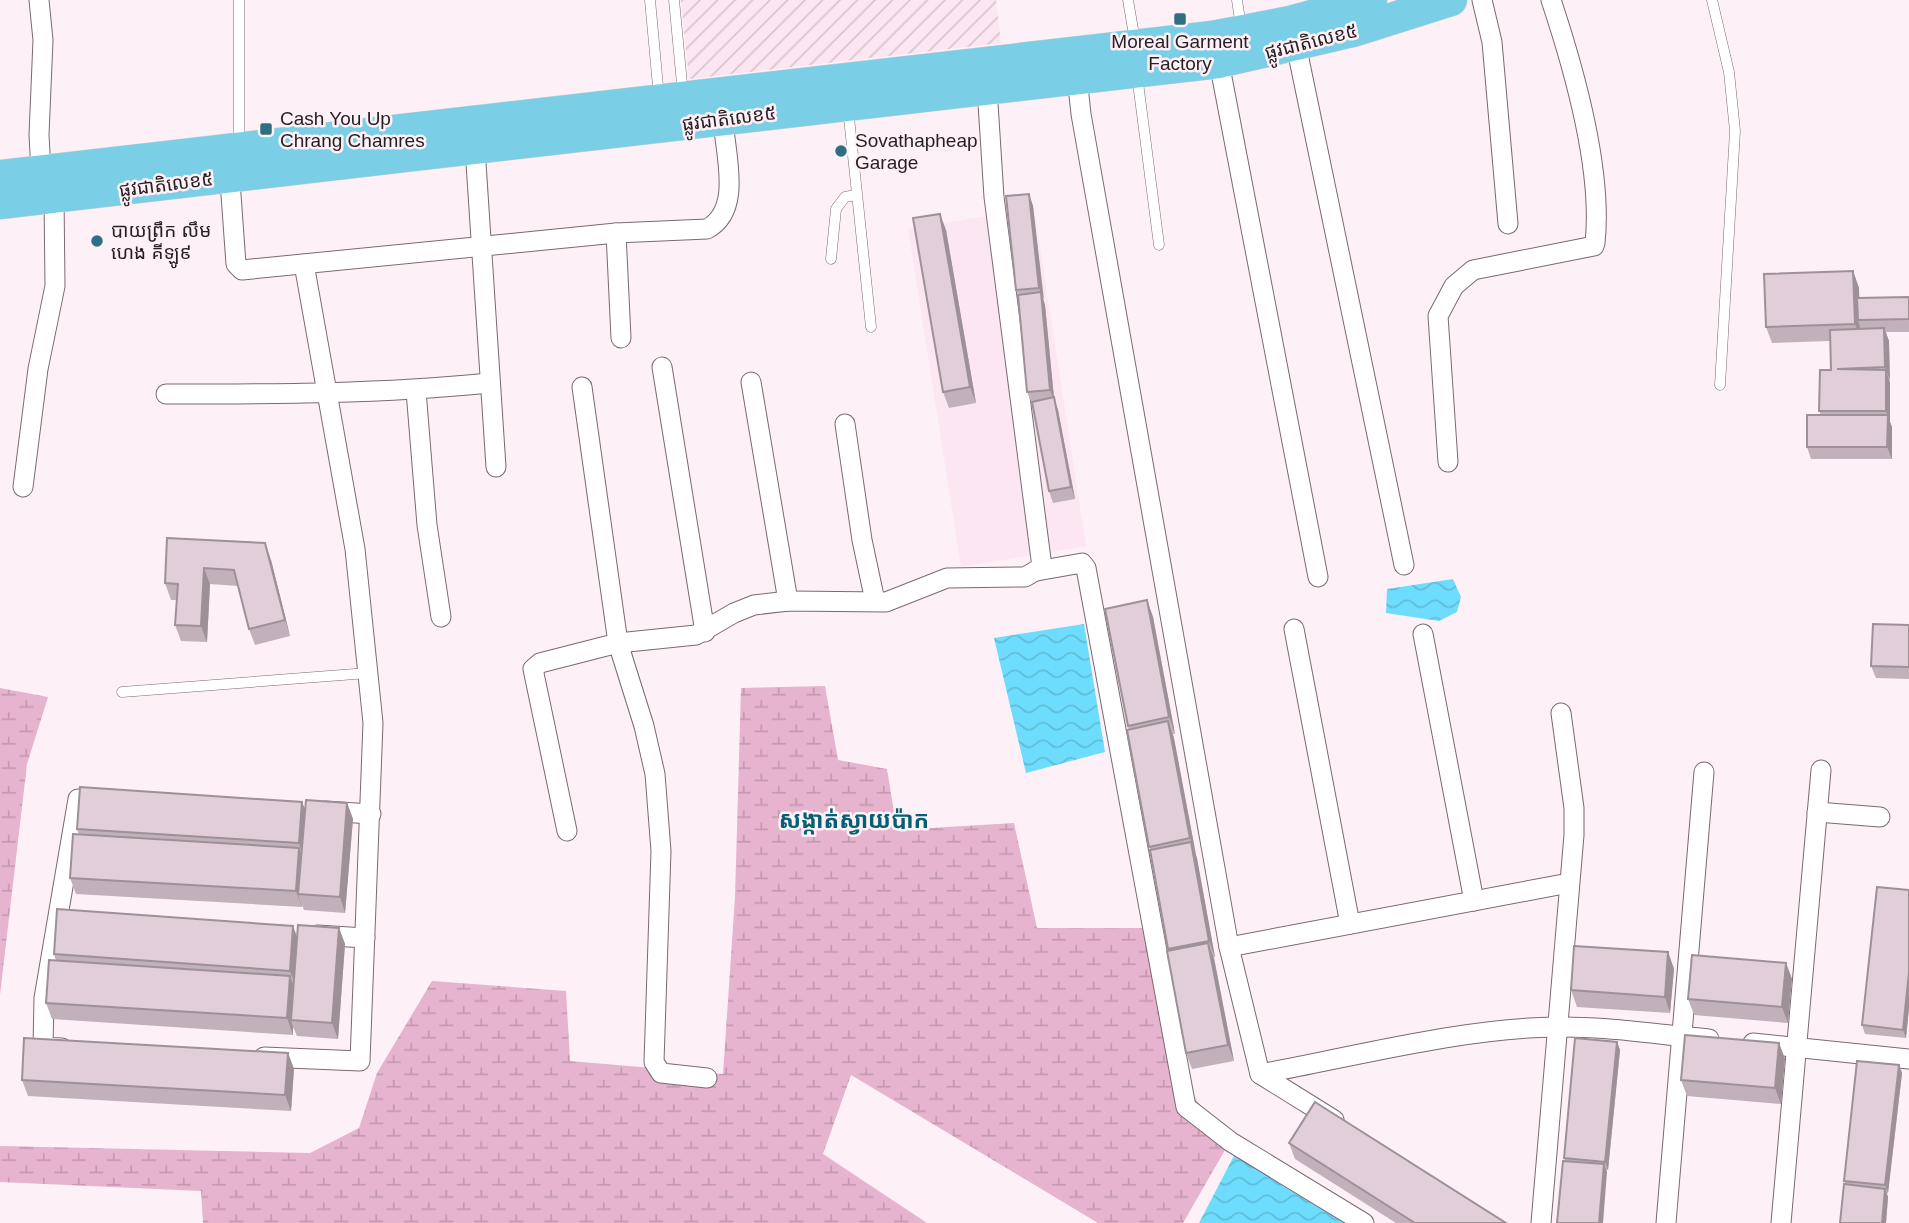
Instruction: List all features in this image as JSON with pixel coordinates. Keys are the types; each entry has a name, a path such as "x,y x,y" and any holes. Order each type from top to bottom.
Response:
{"highway":[{"name":"ផ្លូវជាតិលេខ៥","path":"235,162 475,148 922,83 1076,65 1136,59 1219,62 1371,0"},
{"name":"ផ្លូវជាតិលេខ៥","path":"1136,59 1242,33 1293,34 1451,0"},
{"name":"ផ្លូវជាតិលេខ៥","path":"0,203 48,184 235,162 672,99 741,108 848,105 922,83 987,89 1076,65"},
{"name":"ផ្លូវជាតិលេខ៥","path":"0,176 48,184"}],"street":[{"path":"23,488 38,369 55,286 48,184 39,135 43,40 39,0"},
{"path":"1482,0 1492,42 1508,224"},
{"path":"1448,462 1438,316 1446,297 1473,270 1594,246 1595,243 1595,192 1576,76 1551,0"},
{"path":"1293,34 1404,565"},
{"path":"1219,62 1318,577"},
{"path":"1076,65 1081,114 1229,947 1260,1074 1353,1131"},
{"path":"987,89 994,197 1042,566 1037,571"},
{"path":"235,162 236,264 242,270 249,271 616,233 707,229 719,223 729,202 741,108"},
{"path":"475,148 496,467"},
{"path":"616,233 621,338"},
{"path":"250,1056 360,1061 373,723 355,550 304,264"},
{"path":"662,367 705,632"},
{"path":"751,382 788,601"},
{"path":"166,394 329,394 416,391 489,383"},
{"path":"582,387 618,643 644,726 655,775 661,851 654,1062 661,1073 707,1078"},
{"path":"416,391 428,525 441,617"},
{"path":"845,424 862,540 875,601"},
{"path":"567,831 533,667 540,663 618,643 705,632 744,608 788,601 875,601 898,598 947,578 1025,577 1037,571 1082,564 1086,568 1186,1107 1231,1142 1364,1223"},
{"path":"1294,629 1350,924"},
{"path":"1423,634 1474,901"},
{"path":"1541,1223 1574,808 1560,713"},
{"path":"1781,1223 1821,770"},
{"path":"1666,1223 1704,772"},
{"path":"85,1049 43,1047 44,998 64,919 78,799 120,801"},
{"path":"301,810 371,814"},
{"path":"1818,812 1881,817"},
{"path":"1229,947 1569,883"},
{"path":"298,933 365,937"},
{"path":"1260,1074 1476,1034 1558,1026 1909,1059"}],"lane":[{"path":"235,162 239,0"},
{"path":"650,0 672,99"},
{"path":"672,99 674,0"},
{"path":"1128,0 1159,245"},
{"path":"1237,0 1242,33"},
{"path":"1712,0 1729,72 1735,131 1720,385"},
{"path":"848,105 871,327"},
{"path":"831,259 836,209 845,197 856,195"},
{"path":"122,692 368,673"}],"shaded area":[{"path":"681,0 996,0 1001,43 689,79"},
{"path":"1034,208 1086,546 961,567 908,229"}],"green space":[{"path":"825,686 838,760 887,769 897,830 1014,823 1037,928 1146,928 1173,1069 1229,1143 1183,1223 1098,1223 851,1075 823,1154 927,1223 203,1223 201,1191 0,1182 0,1146 310,1153 359,1128 377,1073 432,981 566,991 570,1061 723,1074 735,897 741,688"},
{"path":"0,688 48,697 27,764 0,995"}],"water":[{"path":"1453,579 1461,597 1457,612 1439,621 1386,613 1387,589"},
{"path":"1084,624 1105,752 1026,773 994,638"},
{"path":"1237,1150 1353,1223 1199,1223"}],"building":[{"path":"1029,194 1039,288 1016,290 1006,196"},
{"path":"940,214 970,387 943,392 913,218"},
{"path":"1853,271 1855,324 1766,327 1764,274"},
{"path":"1041,292 1050,390 1027,392 1018,295"},
{"path":"1909,297 1909,319 1858,320 1857,298"},
{"path":"1884,328 1885,367 1837,369 1886,370 1886,411 1819,411 1820,370 1831,370 1830,330"},
{"path":"1054,397 1071,487 1049,491 1032,402"},
{"path":"1807,415 1888,415 1887,447 1807,447"},
{"path":"167,538 265,543 285,620 249,629 234,570 204,568 201,626 175,625 178,584 165,583"},
{"path":"1147,600 1169,717 1128,726 1105,609"},
{"path":"1873,624 1909,625 1909,667 1871,666"},
{"path":"1168,721 1190,838 1149,847 1127,730"},
{"path":"80,787 302,802 299,843 77,829"},
{"path":"306,800 347,803 340,897 298,894"},
{"path":"73,834 299,848 296,891 70,878"},
{"path":"1191,842 1209,941 1168,949 1150,850"},
{"path":"1877,887 1909,890 1909,972 1903,1030 1862,1025"},
{"path":"57,909 293,926 290,971 54,954"},
{"path":"298,925 339,928 332,1023 291,1020"},
{"path":"1208,943 1228,1045 1186,1053 1167,951"},
{"path":"1574,946 1668,952 1665,997 1571,990"},
{"path":"1692,955 1786,963 1782,1007 1688,999"},
{"path":"49,960 290,976 287,1018 46,1003"},
{"path":"1685,1035 1779,1043 1775,1088 1681,1080"},
{"path":"24,1038 288,1053 285,1095 22,1080"},
{"path":"1575,1038 1617,1042 1605,1162 1564,1158"},
{"path":"1857,1061 1899,1065 1885,1185 1844,1181"},
{"path":"1315,1102 1506,1223 1415,1223 1289,1143"},
{"path":"1563,1161 1604,1164 1599,1223 1557,1223"},
{"path":"1844,1184 1885,1189 1882,1223 1840,1223"}],"place":[{"name":"Moreal Garment Factory","path":"1180,19"},
{"name":"Cash You Up Chrang Chamres","path":"266,129"},
{"name":"Sovathapheap Garage","path":"841,151"},
{"name":"បាយព្រឹក លឹម ហេង គីឡូ៩","path":"97,241"}],"district":[{"name":"សង្កាត់ស្វាយប៉ាក","path":"854,820"}]}
